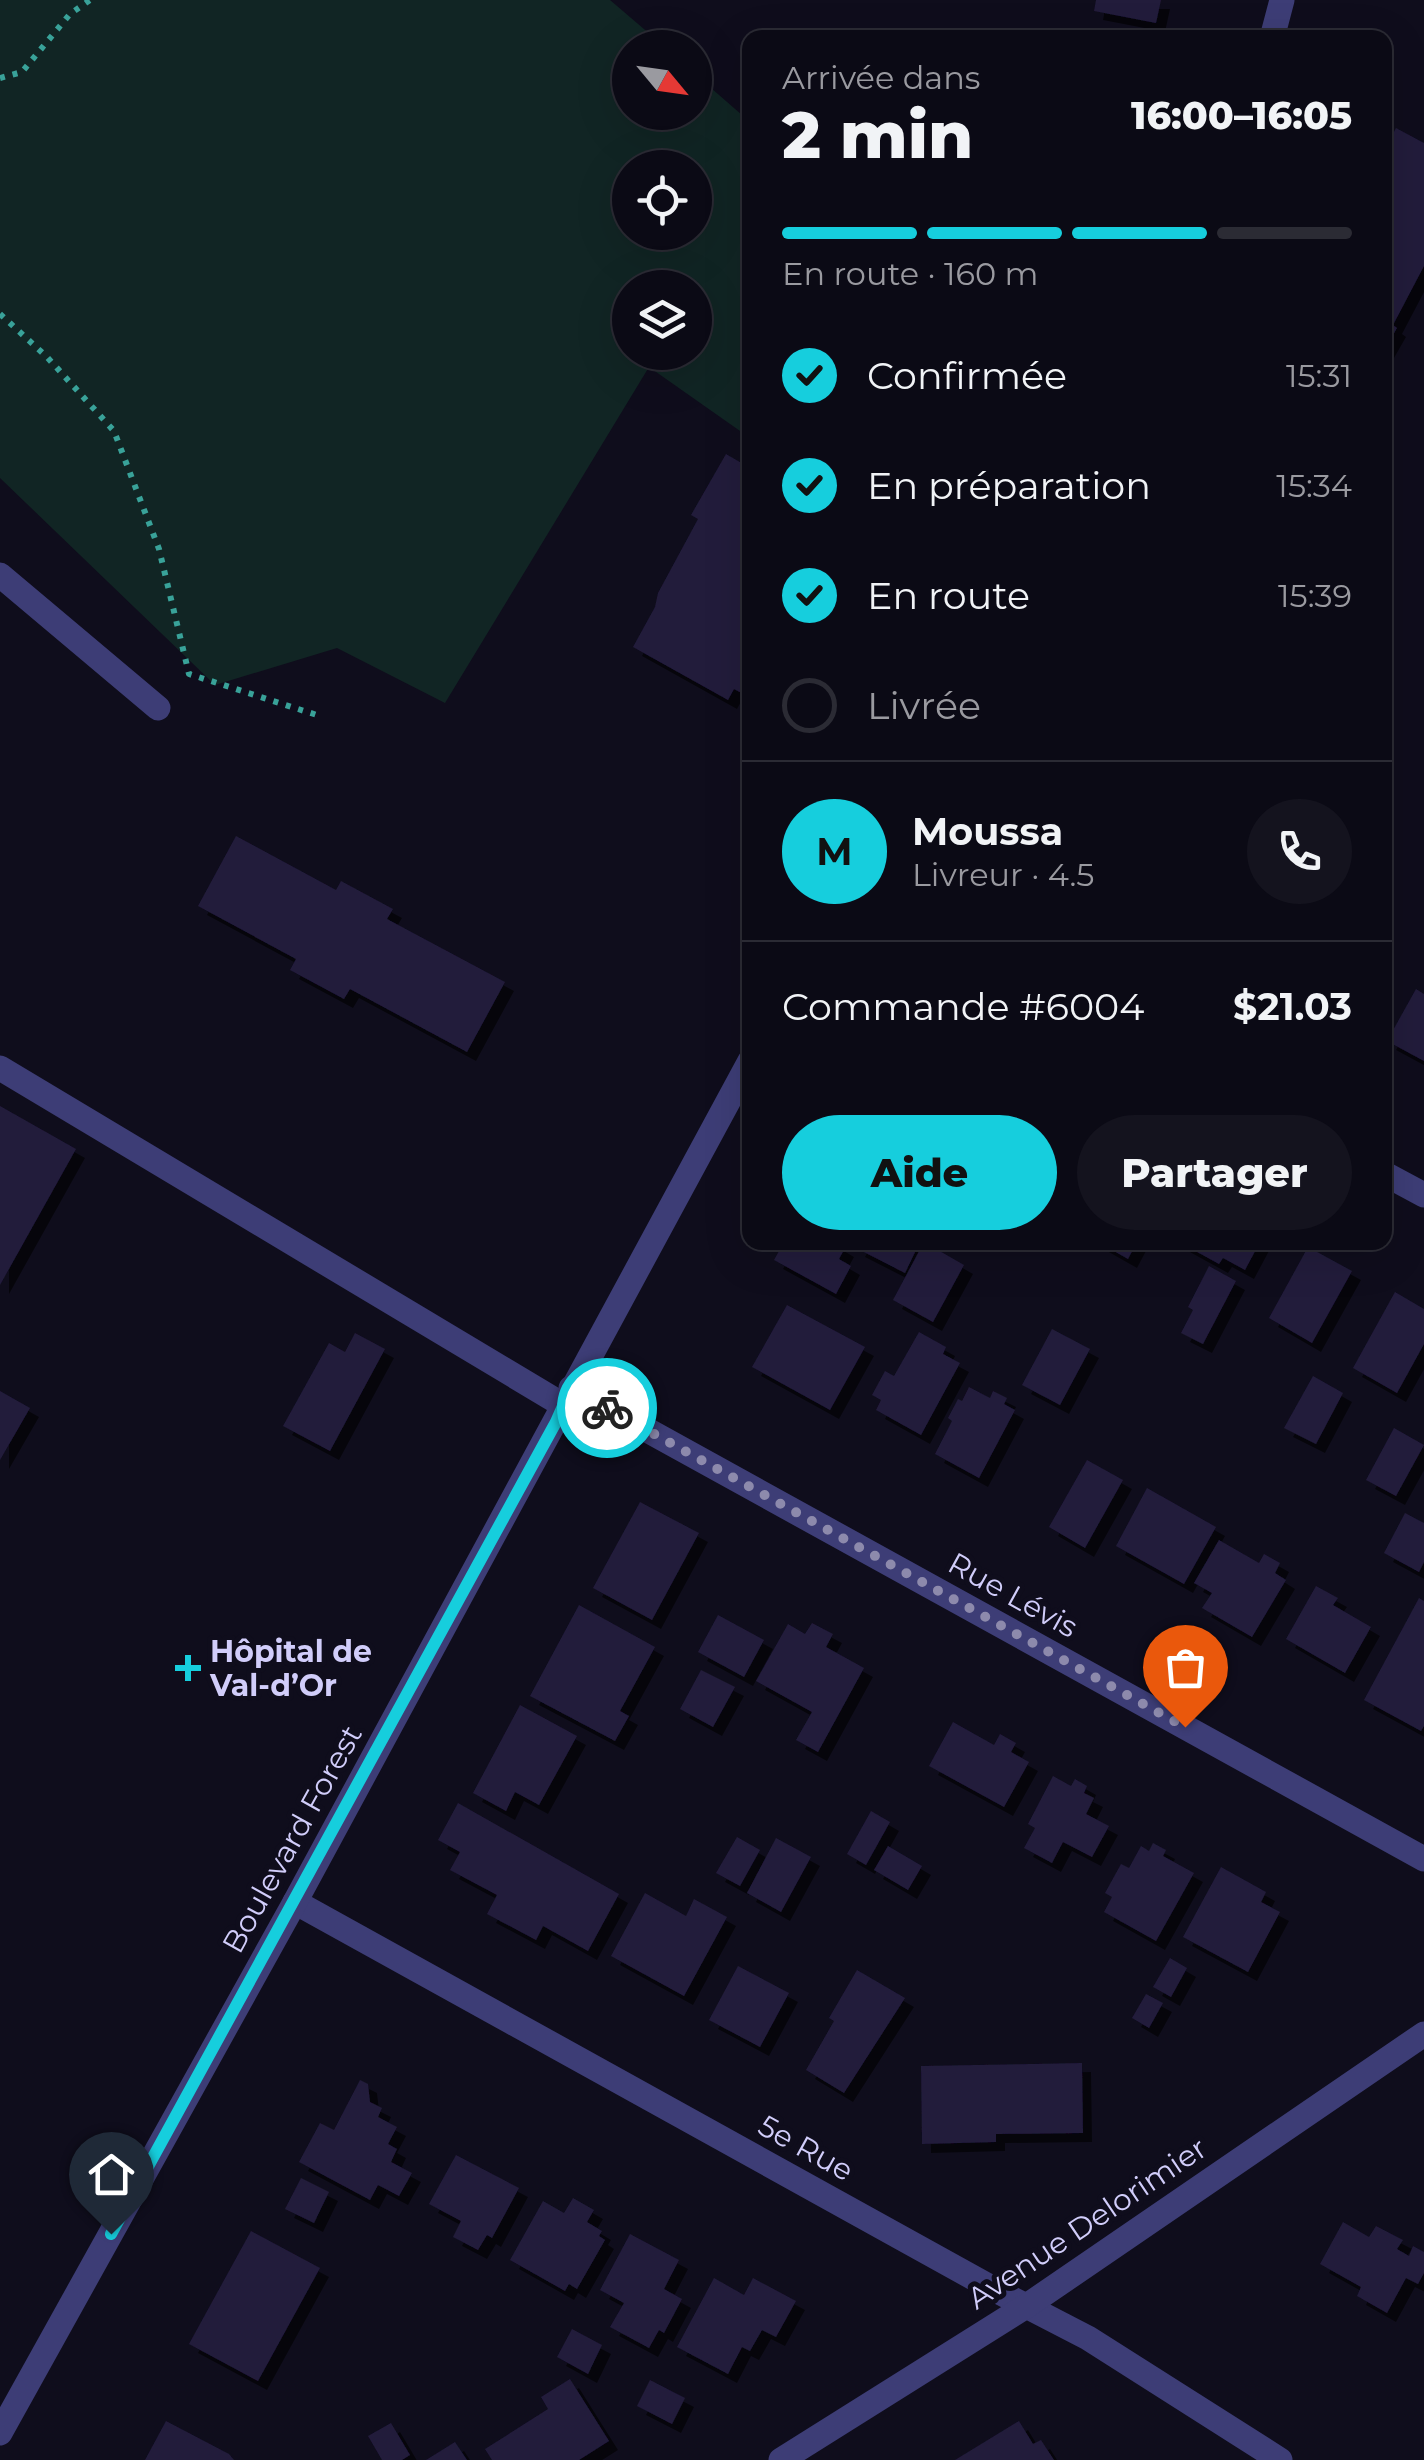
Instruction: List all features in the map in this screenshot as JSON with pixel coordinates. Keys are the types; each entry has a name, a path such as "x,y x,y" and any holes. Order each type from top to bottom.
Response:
{"street":[{"path":"1274,30 1282,0"},
{"path":"0,575 158,708"},
{"name":"Rue Lévis","path":"0,1068 567,1397 1424,1859"},
{"name":"Boulevard Forest","path":"0,2433 296,1902 742,1076"},
{"path":"1392,1178 1424,1195"},
{"name":"5e Rue","path":"296,1902 1088,2338 1280,2460"},
{"name":"Avenue Delorimier","path":"781,2460 1028,2304 1424,2034"}],"path":[{"path":"0,78 22,72 70,14 90,0"},
{"path":"0,314 47,357 114,430 160,549 188,674 320,716"}],"green space":[{"path":"0,0 610,0 645,30 612,30 612,130 712,130 712,89 742,115 742,432 653,370 712,370 712,270 612,270 612,370 647,370 445,703 337,648 215,685 0,478"}],"building":[{"path":"1096,0 1161,0 1156,23 1094,11"},
{"path":"1396,128 1424,143 1424,266 1393,325 1397,328 1392,337 1392,135"},
{"path":"726,454 742,463 742,693 734,689 728,700 633,647 698,519 691,515"},
{"path":"236,836 336,890 341,881 393,909 387,919 505,982 467,1052 350,989 344,999 290,970 296,959 198,906"},
{"path":"1416,989 1424,994 1424,1061 1392,1044 1392,1032"},
{"path":"0,1106 76,1149 0,1285"},
{"path":"780,1250 844,1250 839,1259 851,1266 836,1294 774,1260"},
{"path":"860,1250 916,1250 905,1273"},
{"path":"920,1250 938,1250 964,1265 933,1322 893,1300"},
{"path":"1112,1250 1133,1250 1128,1259"},
{"path":"1194,1250 1256,1250 1245,1270 1223,1258 1219,1264"},
{"path":"1306,1250 1352,1271 1312,1343 1269,1318"},
{"path":"1209,1266 1236,1281 1203,1344 1181,1333 1193,1310 1188,1307"},
{"path":"1395,1292 1424,1309 1424,1344 1397,1393 1353,1368"},
{"path":"787,1305 865,1347 830,1410 752,1367"},
{"path":"1052,1329 1090,1349 1060,1405 1022,1385"},
{"path":"919,1332 946,1347 943,1354 960,1363 921,1435 876,1410 881,1400 872,1395 885,1371 894,1376"},
{"path":"355,1333 385,1349 330,1451 283,1426 329,1343 345,1352"},
{"path":"1313,1376 1343,1393 1316,1444 1284,1428"},
{"path":"969,1387 990,1398 993,1391 1007,1398 1004,1404 1015,1410 979,1478 935,1454 952,1421 948,1418"},
{"path":"0,1391 30,1408 0,1460"},
{"path":"1394,1428 1424,1445 1396,1496 1366,1480"},
{"path":"1087,1460 1123,1480 1085,1548 1049,1527"},
{"path":"1147,1488 1216,1527 1184,1584 1116,1546"},
{"path":"640,1502 699,1533 652,1620 593,1588"},
{"path":"1405,1513 1424,1523 1424,1562 1419,1572 1384,1553"},
{"path":"1219,1540 1259,1563 1264,1554 1280,1563 1275,1573 1286,1580 1252,1637 1202,1608 1212,1593 1194,1583"},
{"path":"1316,1586 1338,1598 1333,1605 1371,1627 1345,1673 1286,1639"},
{"path":"1419,1598 1424,1601 1421,1731 1364,1700"},
{"path":"579,1605 655,1647 620,1711 629,1716 615,1741 530,1696"},
{"path":"718,1615 764,1640 744,1677 698,1652"},
{"path":"812,1623 833,1634 826,1647 864,1668 818,1752 796,1740 812,1712 756,1681 788,1624 805,1634"},
{"path":"701,1670 735,1687 713,1727 680,1709"},
{"path":"520,1705 577,1736 539,1805 515,1792 506,1811 473,1793"},
{"path":"953,1722 994,1745 1000,1734 1016,1743 1011,1752 1029,1762 1004,1807 929,1766"},
{"path":"1053,1776 1071,1786 1075,1779 1087,1786 1084,1793 1094,1798 1086,1814 1109,1826 1092,1857 1063,1842 1052,1863 1024,1848 1035,1828 1028,1824"},
{"path":"458,1803 619,1894 588,1951 543,1926 536,1940 487,1914 497,1895 450,1870 460,1852 438,1840"},
{"path":"871,1811 890,1822 866,1865 847,1854"},
{"path":"737,1837 760,1850 740,1886 716,1873"},
{"path":"776,1838 811,1857 781,1912 747,1893"},
{"path":"1153,1843 1166,1850 1163,1856 1194,1873 1156,1941 1104,1912 1112,1897 1105,1893 1121,1864 1129,1868 1141,1846 1149,1851"},
{"path":"888,1846 922,1866 908,1890 874,1870"},
{"path":"1221,1867 1266,1892 1261,1902 1280,1912 1248,1972 1183,1937"},
{"path":"645,1893 686,1916 694,1899 727,1917 684,1996 611,1956"},
{"path":"1170,1958 1187,1968 1171,1997 1153,1987"},
{"path":"738,1966 789,1993 760,2047 709,2020"},
{"path":"857,1970 905,1998 844,2093 806,2070 834,2021 829,2018"},
{"path":"1146,1994 1163,2003 1149,2028 1132,2018"},
{"path":"1082,2063 1083,2133 996,2134 996,2142 922,2144 921,2066"},
{"path":"360,2080 368,2084 370,2102 382,2108 378,2117 397,2127 388,2144 397,2149 391,2162 412,2173 399,2196 378,2185 370,2200 299,2162 320,2123 334,2130"},
{"path":"456,2155 519,2188 492,2238 487,2235 478,2250 453,2237 461,2221 429,2204"},
{"path":"301,2178 329,2192 314,2223 285,2209"},
{"path":"573,2198 594,2210 587,2222 602,2231 599,2236 605,2240 577,2289 569,2284 565,2291 510,2260 543,2201 564,2213"},
{"path":"1343,2222 1369,2237 1376,2226 1403,2240 1397,2249 1409,2256 1413,2246 1424,2252 1424,2273 1418,2284 1406,2278 1387,2313 1357,2296 1361,2287 1320,2264"},
{"path":"251,2231 320,2268 258,2381 189,2344"},
{"path":"630,2234 679,2260 664,2289 682,2299 664,2333 659,2330 649,2348 610,2327 624,2303 600,2290"},
{"path":"714,2278 744,2295 753,2278 796,2301 776,2337 762,2330 750,2351 742,2347 728,2374 677,2347"},
{"path":"572,2329 602,2345 588,2374 557,2357"},
{"path":"570,2379 609,2441 579,2460 492,2460 485,2449 548,2409 541,2397"},
{"path":"650,2380 685,2398 672,2424 637,2406"},
{"path":"166,2421 229,2454 234,2460 145,2460"},
{"path":"1019,2421 1033,2444 1041,2440 1054,2460 955,2460"},
{"path":"391,2423 410,2455 402,2460 382,2460 368,2436"},
{"path":"455,2442 467,2460 426,2460"}],"way so far":[{"path":"607,1408 1185,1727"}],"place":[{"name":"Hôpital de Val-d’Or","path":"188,1668"}],"route":[{"path":"111,2234 296,1902 571,1388 607,1408"}]}
